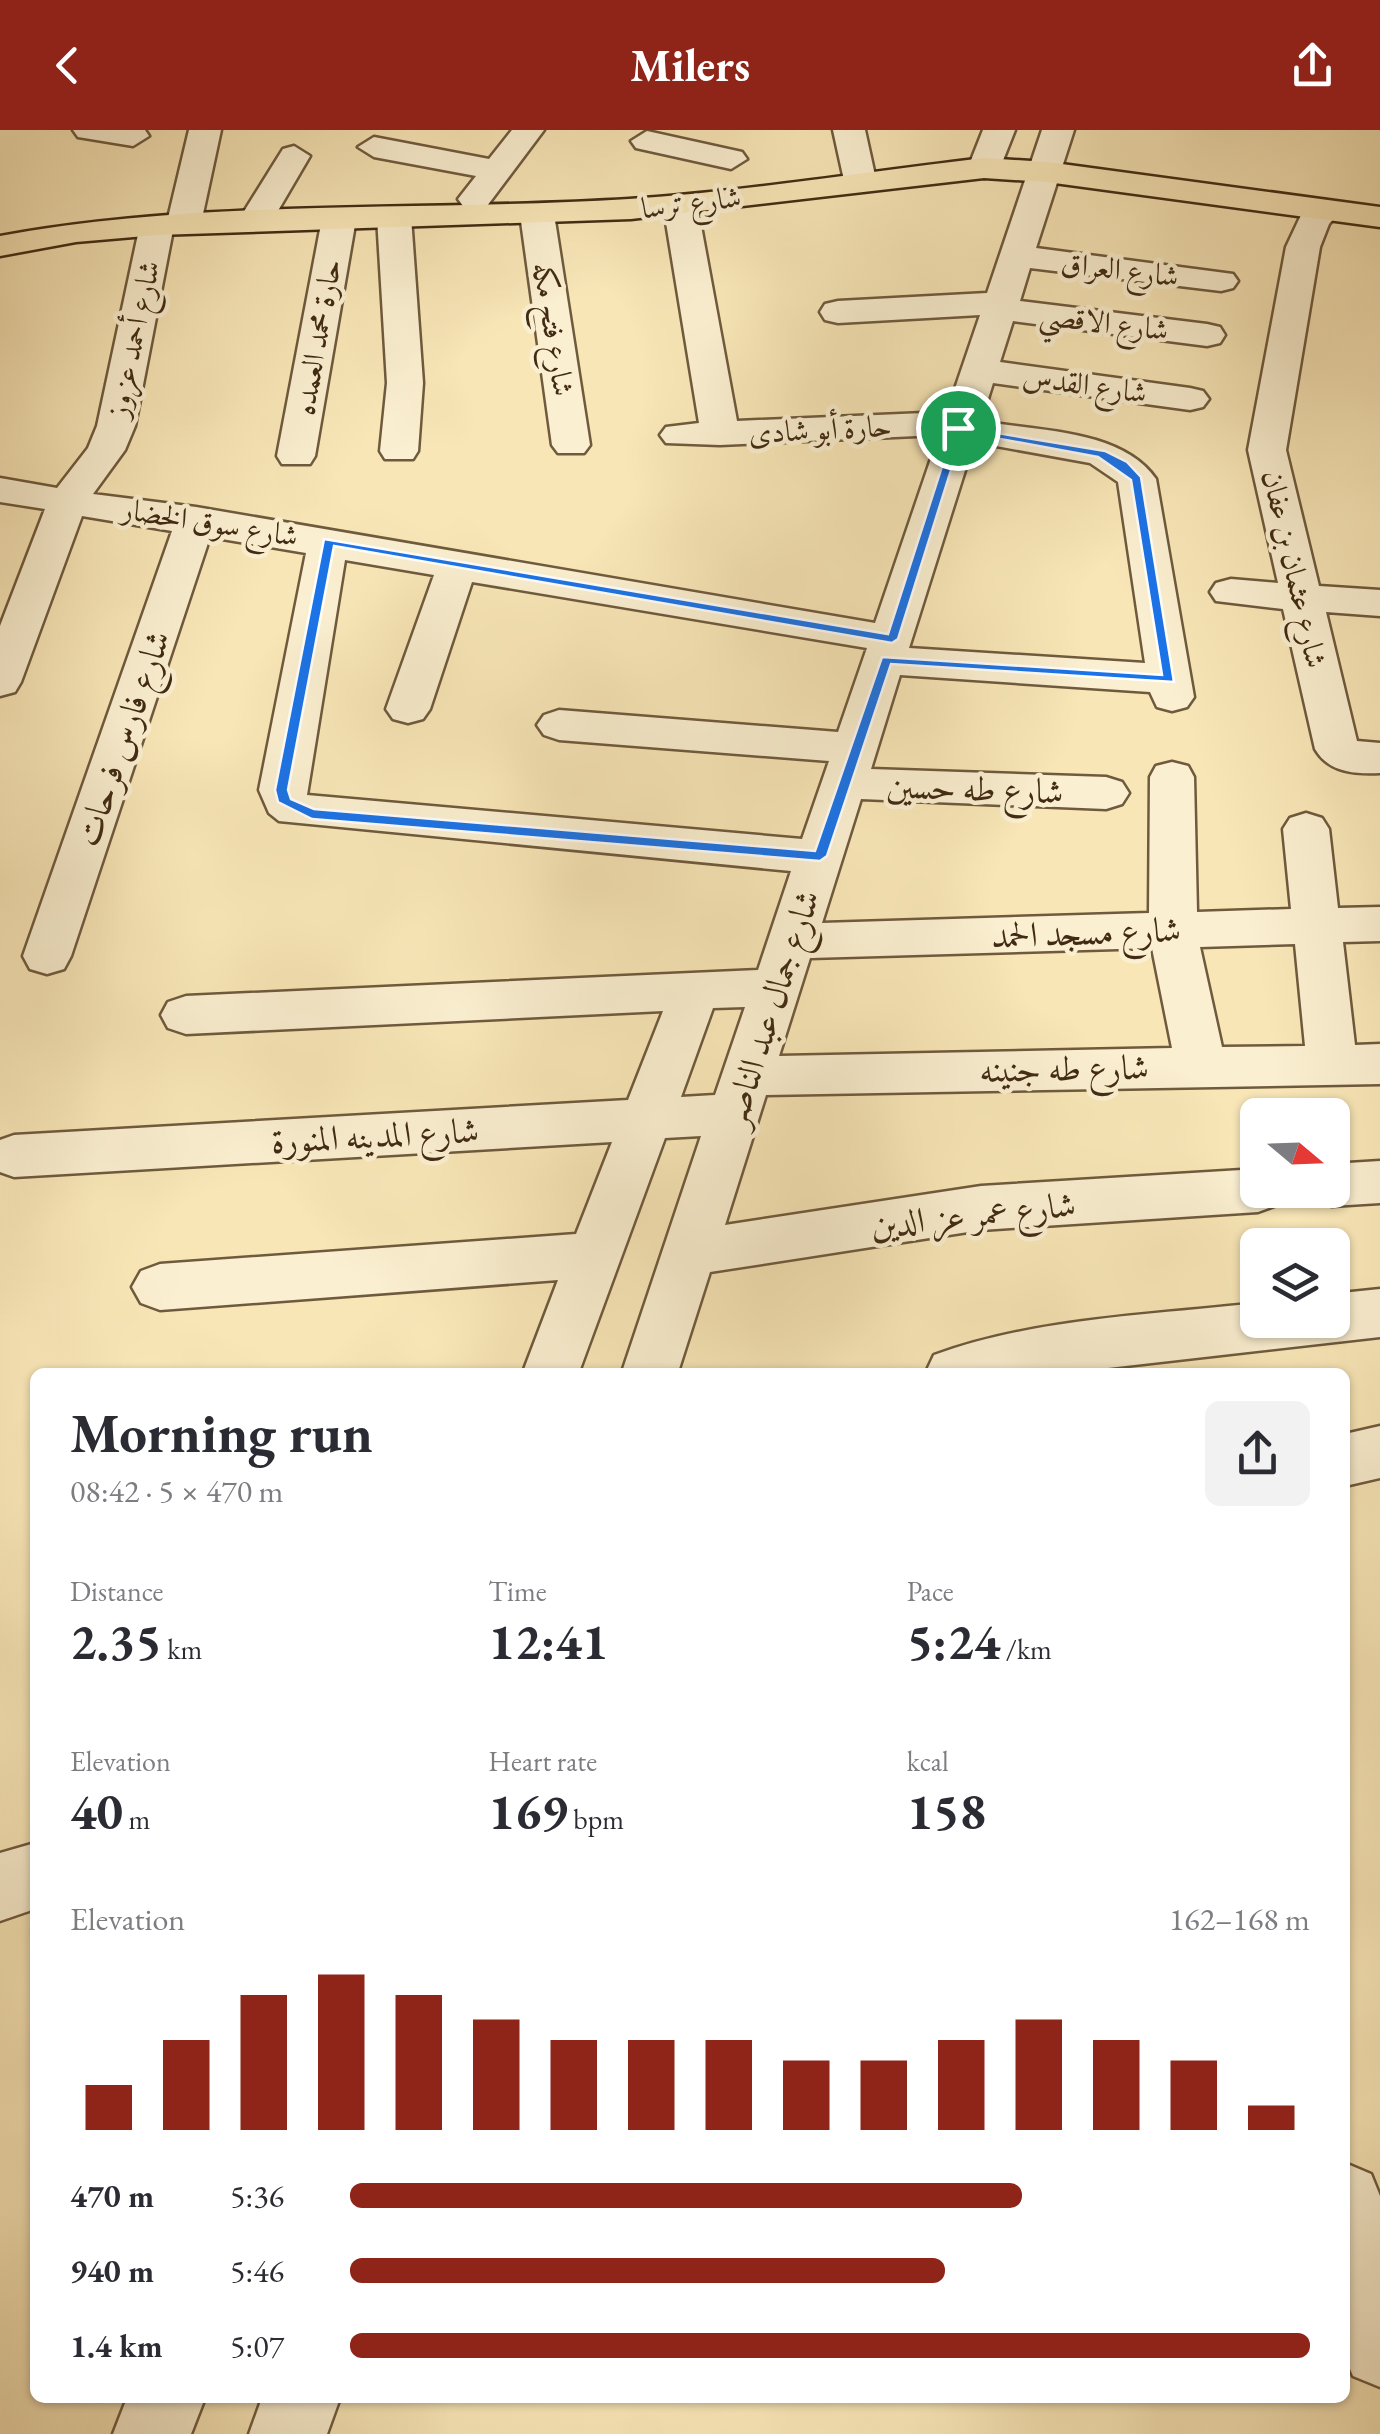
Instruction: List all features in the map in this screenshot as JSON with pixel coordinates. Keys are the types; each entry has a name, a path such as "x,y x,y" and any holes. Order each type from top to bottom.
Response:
{"main road":[{"name":"شارع ترسا","path":"1,247 76,232 171,224 537,214 680,204 984,168 1052,151 1325,210 1380,217"}],"street":[{"path":"89,130 133,136"},
{"name":"شارع أحمد عزوز","path":"0,682 68,500 106,450 116,426 171,224 205,130"},
{"path":"463,215 528,130"},
{"path":"849,130 860,180"},
{"path":"984,168 1000,130"},
{"path":"647,141 730,145 737,196"},
{"path":"374,147 497,170"},
{"name":"شارع جمال عبد الناصر","path":"651,1368 1052,151"},
{"path":"255,221 294,156"},
{"path":"680,204 720,434"},
{"name":"شارع عثمان بن عفان","path":"1325,210 1314,220 1303,247 1266,440 1302,598 1361,756"},
{"name":"شارع فتح مكه","path":"537,214 572,445"},
{"path":"394,217 406,383 399,451"},
{"name":"حارة محمد العمده","path":"296,456 339,218"},
{"name":"شارع العراق","path":"1019,256 1221,282"},
{"name":"شارع الاقصي","path":"838,312 1003,306 1207,335"},
{"name":"شارع القدس","path":"980,370 1190,399"},
{"name":"حارة أبو شادى","path":"679,435 959,426 1102,454 1123,464 1137,479 1171,688"},
{"name":"شارع سوق الخضار","path":"0,490 458,564 889,649 1171,688"},
{"name":"شارع فارس فرحات","path":"47,956 196,519"},
{"path":"328,542 282,790 285,802 296,810 820,856"},
{"path":"408,709 458,564"},
{"path":"1231,592 1380,603"},
{"name":"شارع طه حسين","path":"559,725 851,766 1106,793"},
{"path":"1172,777 1174,930 1200,1065"},
{"path":"1306,829 1316,926 1356,1064"},
{"name":"شارع مسجد الحمد","path":"793,941 1380,924"},
{"path":"186,1014 778,987"},
{"path":"553,1368 695,991"},
{"name":"شارع طه جنينه","path":"742,1095 1200,1065 1356,1064"},
{"name":"شارع المدينه المنورة","path":"14,1156 646,1119 742,1095"},
{"path":"1350,1184 1380,1182"},
{"name":"شارع عمر عز الدين","path":"690,1253 980,1208 1240,1191"},
{"path":"160,1287 596,1255"},
{"path":"1350,1316 1380,1313"},
{"path":"974,1368 1074,1348 1240,1329"},
{"path":"1350,1459 1380,1452"},
{"path":"0,1886 30,1877"},
{"path":"1350,2221 1380,2349"},
{"path":"152,2434 164,2403"},
{"path":"288,2434 299,2403"}],"route":[{"path":"958,428 1102,454 1123,464 1137,479 1170,679 886,660 820,856 312,814 285,802 282,790 328,542 892,639 958,428"}]}
